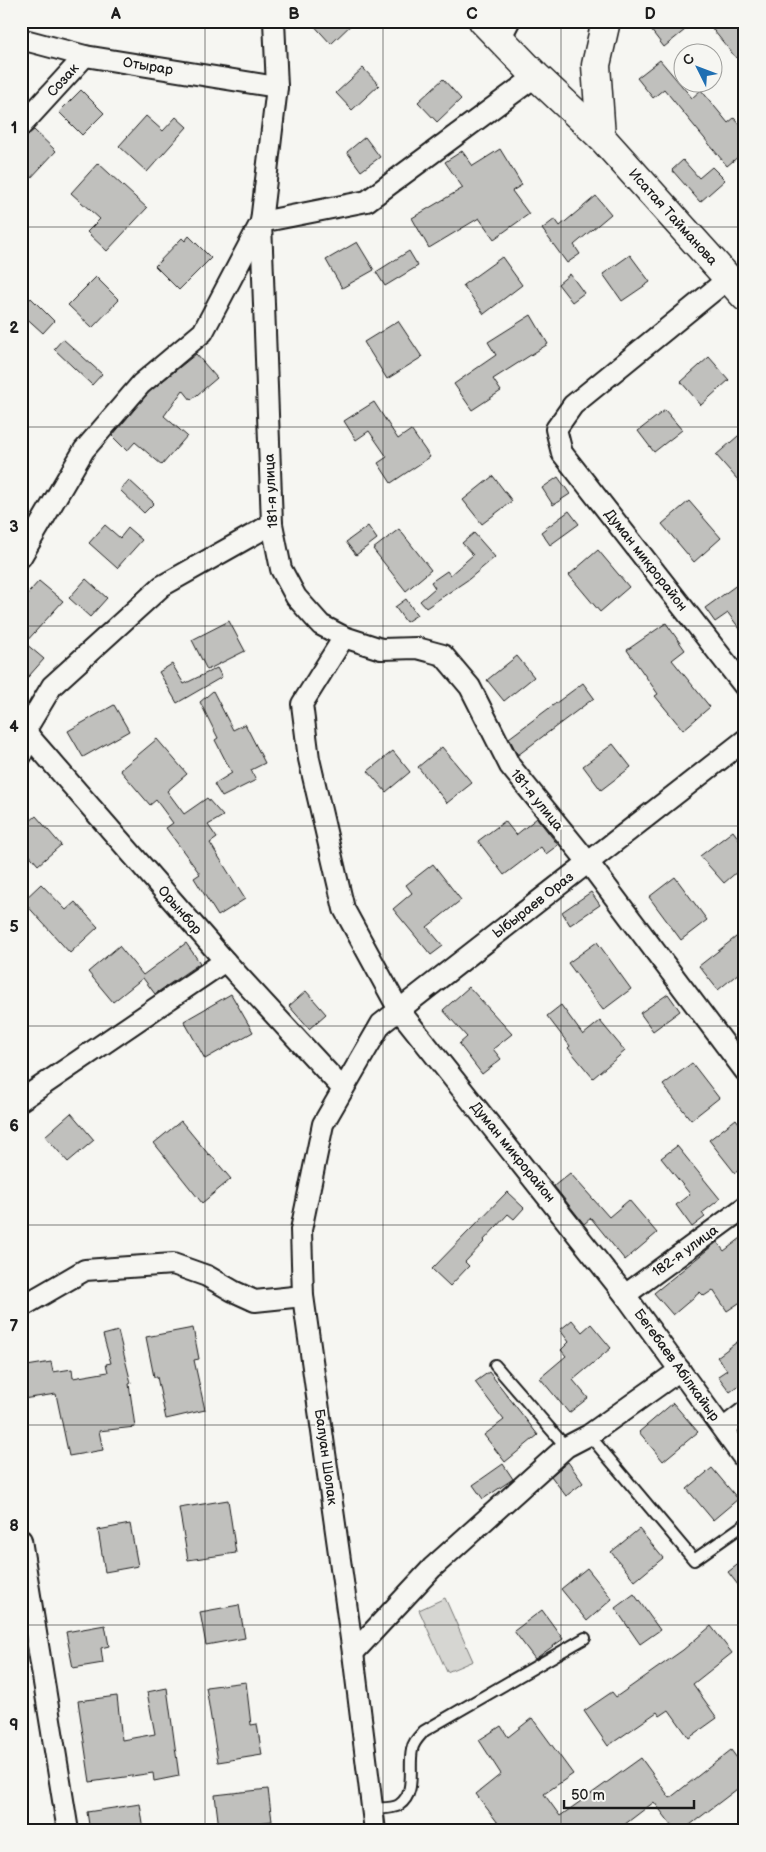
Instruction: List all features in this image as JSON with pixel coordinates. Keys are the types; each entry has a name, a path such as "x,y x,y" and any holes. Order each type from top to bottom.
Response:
{"main road":[{"name":"Исатая Тайманова","path":"483,21 509,32 536,76 601,137 737,287"},
{"path":"601,137 596,65 606,21"}],"street":[{"name":"181-я улица","path":"274,21 277,87 261,222 272,524 281,569 296,597 321,625 344,638 381,649 417,648 443,655 470,687 510,766 588,862"},
{"name":"Отырар","path":"21,39 85,56 277,87"},
{"name":"Созак","path":"21,126 85,56"},
{"path":"21,557 84,450 141,384 203,332 261,222 367,201 536,76"},
{"name":"Думан микрорайон","path":"737,287 573,404 556,429 562,453 745,687"},
{"path":"21,756 25,731 52,686 162,586 272,524"},
{"name":"Думан микрорайон","path":"344,638 302,704 309,759 344,909 399,1010 625,1296"},
{"name":"Орынбор","path":"25,731 225,961 343,1089"},
{"name":"Ыбыраев Ораз","path":"343,1089 381,1024 745,740"},
{"path":"588,862 745,1071"},
{"path":"21,1100 225,961"},
{"name":"Балуан Шолак","path":"343,1089 323,1124 300,1230 303,1296 353,1653 375,1831"},
{"name":"182-я улица","path":"625,1296 745,1207"},
{"path":"21,1307 85,1270 173,1264 207,1276 233,1292 255,1301 303,1296"},
{"name":"Бегебаев Абілкайыр","path":"625,1296 745,1460"},
{"path":"353,1653 432,1568 566,1448 589,1436 680,1370"},
{"path":"723,1428 745,1412"},
{"path":"21,1540 68,1831"}],"lane":[{"path":"495,1365 566,1448"},
{"path":"589,1436 694,1560 745,1524"},
{"path":"372,1809 398,1806 405,1799 410,1789 412,1751 415,1741 424,1731 585,1638"}],"shaded area":[{"path":"445,1598 473,1661 447,1672 419,1610"}],"building":[{"path":"310,21 355,21 331,44"},
{"path":"644,21 696,21 664,47"},
{"path":"706,21 745,21 745,51 736,58"},
{"path":"660,60 674,77 674,92 687,92 692,98 699,92 703,92 728,123 734,118 745,130 745,151 727,166 664,89 653,98 637,78"},
{"path":"363,68 379,85 352,110 336,93"},
{"path":"443,79 461,99 437,122 418,102"},
{"path":"81,90 104,113 82,135 59,112"},
{"path":"146,116 163,131 176,117 187,127 147,172 119,146"},
{"path":"34,130 56,151 29,180 21,173 21,140"},
{"path":"365,137 380,157 361,171 347,152"},
{"path":"500,149 522,185 512,191 529,214 494,239 479,218 429,248 412,218 463,188 445,162 462,151 473,166"},
{"path":"683,160 699,178 712,167 725,180 700,202 672,170"},
{"path":"98,163 147,208 107,251 87,232 100,219 71,193"},
{"path":"596,196 611,214 574,245 580,254 567,263 542,229 555,219 560,226"},
{"path":"189,236 211,258 179,290 155,266 182,238 185,241"},
{"path":"357,242 374,270 342,288 326,260"},
{"path":"409,251 418,266 385,286 376,272"},
{"path":"630,255 650,282 622,301 603,274"},
{"path":"502,257 522,285 484,314 463,285"},
{"path":"570,274 584,293 572,302 558,284"},
{"path":"96,277 119,300 92,328 68,305"},
{"path":"31,298 54,321 43,333 21,313 21,308"},
{"path":"531,315 548,344 493,379 501,391 472,410 454,384 496,355 488,342"},
{"path":"398,321 422,357 387,379 364,342"},
{"path":"63,339 102,374 92,385 54,349"},
{"path":"196,354 217,378 191,400 183,390 164,416 187,436 162,465 135,442 127,451 112,436 149,392"},
{"path":"709,357 729,380 701,405 681,382"},
{"path":"374,402 398,439 411,430 430,457 391,483 378,463 387,457 369,431 356,440 344,421"},
{"path":"665,410 682,430 654,452 638,431"},
{"path":"745,430 745,488 716,455"},
{"path":"493,476 512,501 482,524 463,500"},
{"path":"558,477 570,494 553,505 542,488"},
{"path":"129,480 154,503 144,513 120,490"},
{"path":"689,501 721,538 694,562 662,524"},
{"path":"569,511 579,524 550,545 541,532"},
{"path":"105,525 120,538 128,528 142,540 117,568 89,543"},
{"path":"368,526 377,539 356,555 346,542"},
{"path":"399,529 431,570 406,591 373,549"},
{"path":"474,533 495,557 469,579 426,608 420,601 435,588 431,582 447,571 450,575 473,555 462,543"},
{"path":"598,550 629,587 600,612 569,575"},
{"path":"86,579 107,598 90,617 69,598"},
{"path":"745,579 745,636 728,613 715,622 705,608"},
{"path":"39,581 63,601 25,643 44,659 21,685 21,601"},
{"path":"406,599 417,615 406,622 395,607"},
{"path":"229,621 245,651 207,670 192,640"},
{"path":"666,623 685,650 672,660 710,707 683,730 655,696 658,694 627,650"},
{"path":"517,656 534,677 504,701 487,680"},
{"path":"172,664 184,684 217,668 222,677 177,703 159,672"},
{"path":"583,683 594,698 518,755 509,738"},
{"path":"213,691 233,730 245,724 265,763 251,770 256,780 222,797 214,784 232,773 215,740 218,738 200,702"},
{"path":"114,705 129,731 83,757 68,731"},
{"path":"157,739 187,774 167,791 184,814 207,798 223,816 208,825 217,838 210,843 245,899 218,916 194,878 200,874 166,828 173,823 156,800 150,805 120,770"},
{"path":"613,744 631,767 601,790 583,766"},
{"path":"442,747 472,783 447,803 418,767"},
{"path":"393,751 410,772 386,792 368,771"},
{"path":"36,816 61,845 38,865 21,845 21,829"},
{"path":"537,818 558,845 546,854 541,847 504,875 478,841 505,821 516,835"},
{"path":"733,831 745,847 745,865 724,883 700,856"},
{"path":"433,864 461,900 427,927 443,946 431,955 393,909 412,893 406,885"},
{"path":"675,877 707,920 681,940 649,897"},
{"path":"41,884 66,910 75,902 98,927 70,953 23,901"},
{"path":"591,892 600,905 570,925 562,912"},
{"path":"745,930 745,968 718,990 699,966"},
{"path":"597,942 631,989 603,1010 568,963"},
{"path":"186,943 200,963 155,994 143,978 113,1002 88,972 119,946 143,975"},
{"path":"469,987 512,1034 493,1049 501,1059 482,1074 459,1044 467,1037 443,1010"},
{"path":"306,991 326,1014 309,1029 289,1006"},
{"path":"231,994 253,1032 205,1059 184,1021"},
{"path":"668,994 680,1011 653,1031 640,1013"},
{"path":"561,1005 583,1035 600,1021 625,1051 593,1078 568,1048 570,1046 547,1016"},
{"path":"692,1063 719,1098 691,1120 663,1085"},
{"path":"71,1113 94,1140 68,1162 45,1136"},
{"path":"736,1119 745,1131 745,1165 735,1173 709,1140"},
{"path":"181,1121 231,1179 202,1203 154,1143"},
{"path":"677,1146 720,1199 702,1213 705,1217 692,1227 676,1205 690,1194 661,1158"},
{"path":"570,1173 609,1217 629,1200 657,1233 625,1260 591,1218 584,1224 554,1186"},
{"path":"507,1192 524,1208 514,1219 508,1214 465,1262 469,1266 450,1286 432,1269"},
{"path":"745,1235 745,1299 727,1311 713,1290 704,1296 700,1292 673,1315 654,1293 717,1242 724,1251"},
{"path":"572,1320 582,1332 591,1324 611,1348 573,1380 588,1398 569,1413 540,1378 566,1356 561,1350 569,1342 560,1330"},
{"path":"193,1328 199,1359 194,1360 205,1410 166,1419 157,1377 154,1377 146,1337"},
{"path":"118,1331 131,1383 129,1384 135,1427 99,1431 103,1450 69,1456 56,1394 23,1399 21,1367 51,1362 53,1372 72,1369 73,1378 108,1372 106,1364 111,1363 103,1335"},
{"path":"745,1336 745,1381 730,1392 718,1376 727,1370 717,1357"},
{"path":"489,1372 538,1435 505,1462 484,1435 504,1420 475,1382"},
{"path":"673,1403 698,1432 663,1461 639,1432"},
{"path":"568,1462 583,1483 566,1496 551,1476"},
{"path":"503,1464 513,1479 483,1499 473,1485"},
{"path":"712,1468 738,1499 713,1520 687,1489"},
{"path":"228,1500 236,1553 188,1560 179,1508"},
{"path":"130,1524 138,1566 105,1572 98,1530"},
{"path":"639,1529 663,1558 635,1581 611,1552"},
{"path":"745,1559 745,1594 728,1572"},
{"path":"587,1568 612,1599 587,1621 561,1589"},
{"path":"634,1594 660,1630 640,1644 615,1608"},
{"path":"239,1605 245,1638 206,1645 200,1612"},
{"path":"542,1610 563,1639 535,1659 514,1631"},
{"path":"105,1625 109,1646 101,1648 103,1663 73,1668 66,1632"},
{"path":"711,1626 732,1653 693,1684 717,1718 689,1738 669,1710 660,1716 657,1712 608,1746 584,1711 612,1692 616,1697 683,1650"},
{"path":"246,1682 251,1725 257,1724 262,1755 218,1762 206,1687"},
{"path":"167,1688 179,1776 154,1781 153,1773 90,1782 78,1701 117,1696 122,1740 155,1734 147,1692"},
{"path":"532,1718 573,1774 544,1794 560,1816 641,1758 670,1798 731,1750 745,1769 745,1783 682,1831 676,1831 654,1802 616,1831 504,1831 476,1794 501,1774 479,1740 501,1726 508,1737"},
{"path":"268,1789 272,1821 219,1828 215,1795"},
{"path":"140,1804 144,1831 90,1831 87,1812"}]}
